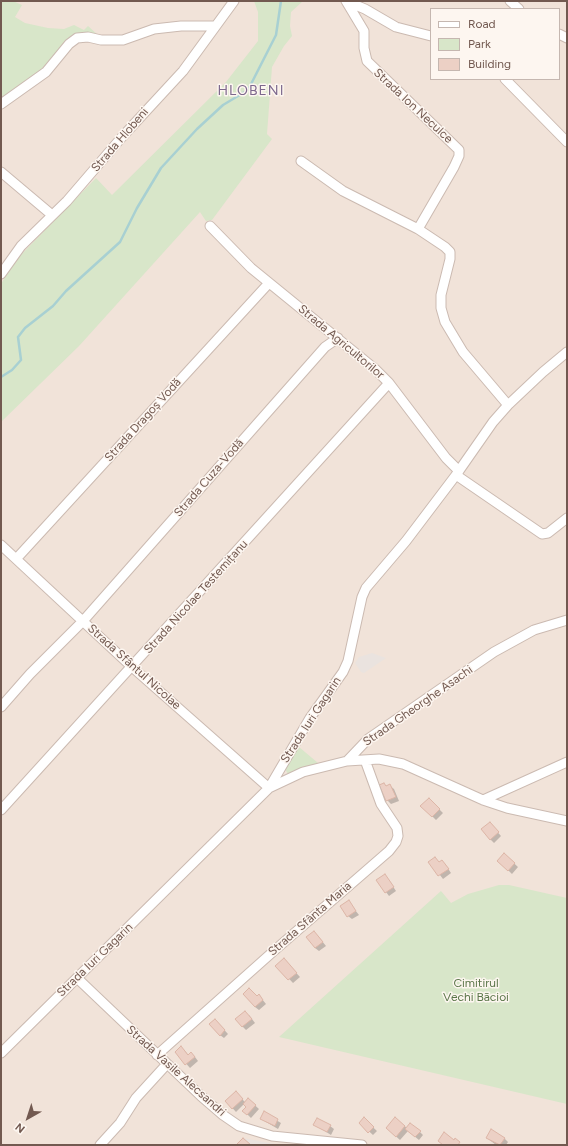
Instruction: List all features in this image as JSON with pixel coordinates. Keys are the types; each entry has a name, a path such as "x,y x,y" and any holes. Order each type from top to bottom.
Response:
{"street":[{"name":"Strada Hlobeni","path":"1,274 21,246 67,202 122,137 183,70 234,1"},
{"path":"345,1 361,4 372,13 396,27 430,36"},
{"path":"345,1 364,30"},
{"path":"364,30 366,22 372,13"},
{"path":"1,104 46,72 69,44 77,38 88,37 101,40 123,40 154,29 182,26 215,26"},
{"name":"Strada Ion Neculce","path":"364,30 364,48 367,62 459,150 459,156 454,167 418,229"},
{"path":"506,80 567,142"},
{"path":"301,161 343,190 373,207 418,229 450,252 450,259 441,295 441,308 445,322 453,338 508,405"},
{"path":"1,172 52,215"},
{"name":"Strada Agricultorilor","path":"210,226 269,284 338,338 389,383 458,473 542,534 548,533 567,518"},
{"name":"Strada Dragoș Vodă","path":"17,558 269,284"},
{"name":"Strada Cuza-Vodă","path":"1,707 30,674 83,621 325,347 338,338"},
{"name":"Strada Iuri Gagarin","path":"1,1053 269,788 310,718 343,672 348,661 362,597 366,588 406,541 458,473 493,422 508,405 567,352"},
{"name":"Strada Nicolae Testemițanu","path":"1,810 389,383"},
{"name":"Strada Sfântul Nicolae","path":"1,544 132,667 269,788"},
{"name":"Strada Gheorghe Asachi","path":"348,762 368,739 494,652 534,630 567,620"},
{"path":"269,788 302,772 348,762 379,759 403,764 483,800 507,808 567,821"},
{"name":"Strada Sfânta Maria","path":"157,1055 389,851 396,842 398,836 397,828 381,804 365,760"},
{"path":"483,800 567,762"},
{"name":"Strada Vasile Alecsandri","path":"77,978 157,1055 223,1115 240,1126 272,1136 362,1145"},
{"path":"100,1145 120,1123 136,1098 167,1064"}],"shaded area":[{"path":"1,1 567,1 567,1145 1,1145"},
{"path":"372,653 386,658 364,673 361,672 355,663 359,657"},
{"path":"243,1138 280,1145 236,1145"}],"green space":[{"path":"13,1 22,5 15,17 25,23 48,28 64,29 74,25 84,30 88,26 99,36 79,33 71,38 42,72 1,101 1,2"},
{"path":"254,1 303,1 291,12 290,26 292,36 284,46 272,67 267,134 272,139 212,220 206,221 200,212 79,346 1,422 1,284 13,263 96,178 112,195 226,82 258,41 258,12"},
{"path":"299,747 318,763 288,774 285,769"},
{"name":"Cimitirul Vechi Băcioi","path":"499,885 509,885 567,898 567,1104 279,1037 441,891 451,903 468,894"}],"building":[{"path":"384,783 386,786 390,784 396,797 386,801 379,785"},
{"path":"429,798 440,809 432,817 420,806"},
{"path":"490,822 499,832 490,840 481,829"},
{"path":"504,853 515,863 508,871 497,861"},
{"path":"435,857 439,862 442,860 449,869 438,876 428,862"},
{"path":"385,874 394,887 385,893 376,880"},
{"path":"349,900 356,911 347,917 340,906"},
{"path":"314,931 323,942 315,948 306,937"},
{"path":"284,958 297,973 288,980 275,966"},
{"path":"249,988 257,996 259,994 263,1000 255,1007 243,994"},
{"path":"245,1011 252,1019 242,1027 235,1019"},
{"path":"215,1019 225,1030 220,1036 209,1024"},
{"path":"181,1046 188,1055 191,1052 195,1057 185,1065 175,1052"},
{"path":"236,1091 243,1099 232,1109 225,1101"},
{"path":"248,1098 256,1105 247,1115 242,1111 246,1107 243,1104"},
{"path":"264,1111 278,1119 275,1126 260,1119"},
{"path":"364,1117 374,1127 368,1133 359,1123"},
{"path":"395,1117 405,1126 396,1137 386,1128"},
{"path":"317,1118 331,1125 327,1132 313,1125"},
{"path":"410,1123 421,1131 415,1137 405,1129"},
{"path":"491,1129 505,1138 500,1145 486,1138"},
{"path":"444,1132 454,1140 455,1138 460,1142 458,1145 443,1145 438,1141"},
{"path":"243,1138 251,1145 236,1145"}],"waterway":[{"path":"1,377 12,370 21,360 18,337 25,328 53,306 66,291 120,242 137,208 161,168 197,129 223,105 248,90 276,35 281,1"}],"district":[{"name":"HLOBENI","path":"251,91"}]}
